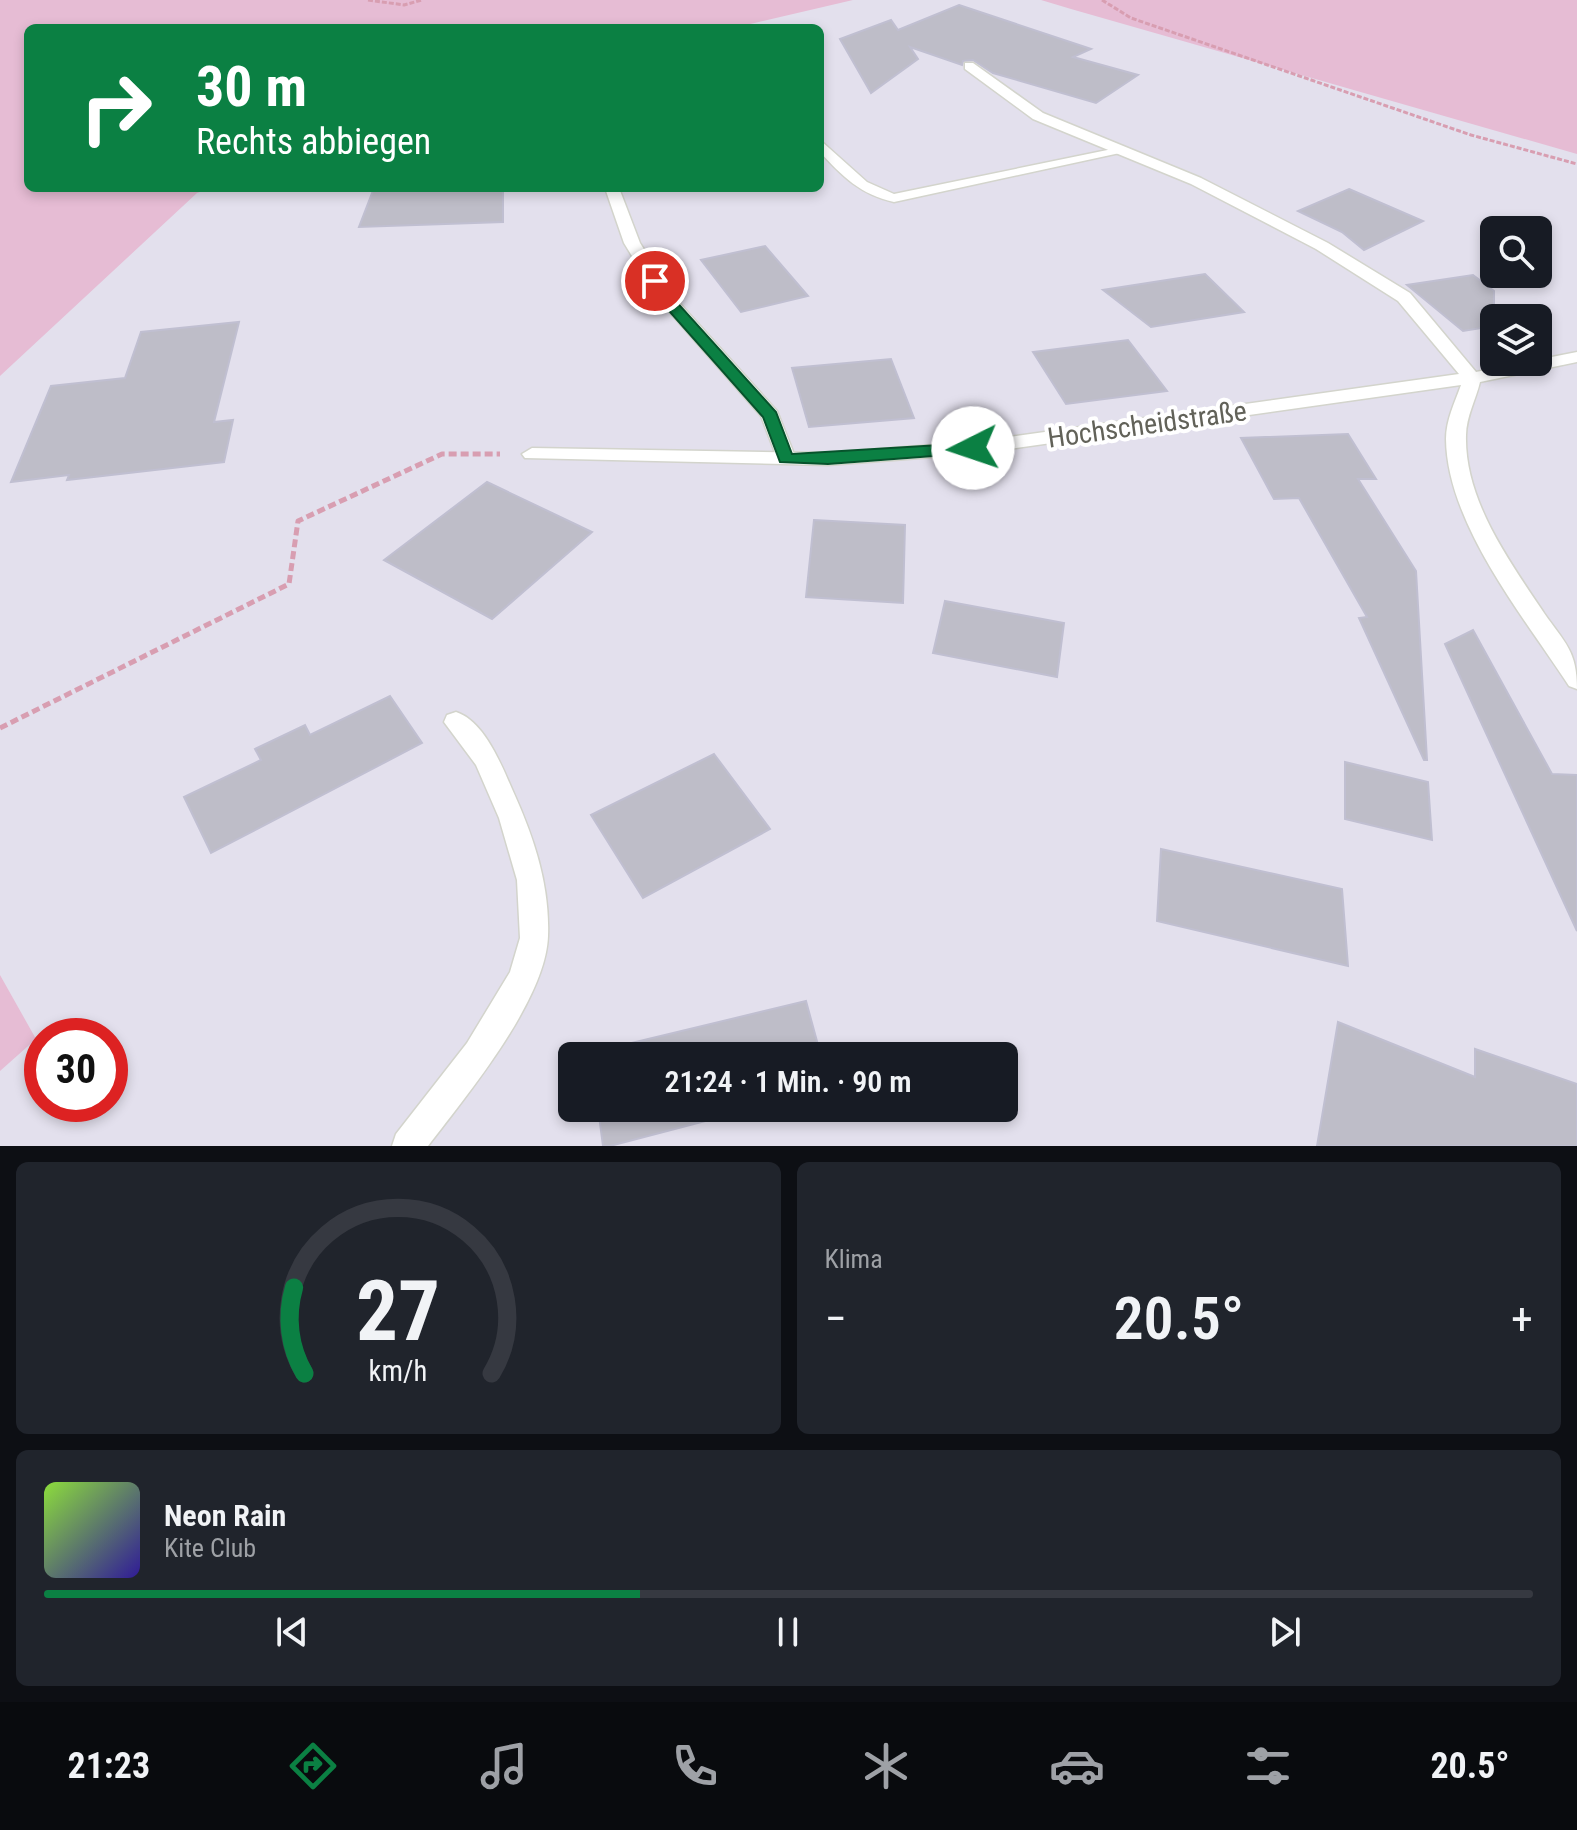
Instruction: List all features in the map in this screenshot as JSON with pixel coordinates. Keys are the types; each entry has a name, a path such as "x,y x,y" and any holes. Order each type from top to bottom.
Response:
{"street":[{"path":"969,66 1038,116 1196,181 1308,239 1404,297 1472,378 1456,435 1459,475 1480,526 1577,680"},
{"path":"824,148 856,181 878,196 894,198 1122,151"},
{"path":"613,192 632,243 667,300 770,415 786,459"},
{"name":"Hochscheidstraße","path":"532,454 828,459 973,448 1472,378 1577,357"},
{"path":"408,1146 478,1054 524,977 534,938 531,880 512,818 486,759 456,722"}],"path":[{"path":"368,0 404,5 422,0"},
{"path":"1102,0 1146,23 1471,135 1577,164"},
{"path":"0,728 289,584 298,521 442,454 532,454"}],"shaded area":[{"path":"0,0 853,0 750,24 24,24 24,192 200,192 0,376"},
{"path":"1041,0 1577,0 1577,154 1071,9"},
{"path":"0,975 24,1018 24,1050 0,1071"}],"building":[{"path":"959,5 1091,49 1073,57 1138,75 1096,103 993,73 973,60 963,61 962,65 910,47 918,59 871,93 840,39 891,20 898,30"},
{"path":"1349,189 1423,221 1364,250 1342,232 1298,211"},
{"path":"372,192 503,192 503,222 359,227"},
{"path":"765,246 808,296 741,312 701,260"},
{"path":"1205,274 1244,312 1151,327 1103,290"},
{"path":"1473,275 1480,280 1480,288 1494,291 1494,304 1480,304 1480,328 1463,331 1407,285"},
{"path":"239,322 214,422 233,420 224,462 67,480 69,475 11,482 51,386 125,378 141,332"},
{"path":"1128,340 1167,391 1066,404 1033,352"},
{"path":"891,359 914,418 809,427 792,368"},
{"path":"1348,434 1376,479 1358,479 1416,571 1427,760 1424,760 1359,618 1367,617 1299,498 1274,499 1241,438"},
{"path":"487,482 592,532 492,619 384,560"},
{"path":"814,520 905,525 903,603 806,597"},
{"path":"945,601 1064,623 1057,677 933,653"},
{"path":"1473,630 1552,774 1577,775 1577,931 1445,644"},
{"path":"390,696 422,743 211,853 184,797 261,760 255,749 305,725 310,735"},
{"path":"714,754 770,829 643,898 591,815"},
{"path":"1345,762 1428,782 1432,840 1345,819"},
{"path":"1161,849 1342,889 1348,966 1157,921"},
{"path":"806,1001 817,1042 636,1042"},
{"path":"1338,1022 1475,1077 1475,1049 1577,1084 1577,1146 1317,1146"},
{"path":"600,1122 702,1122 610,1146 603,1146"}],"route":[{"path":"655,281 667,300 770,415 786,459 828,459 973,448"}]}
